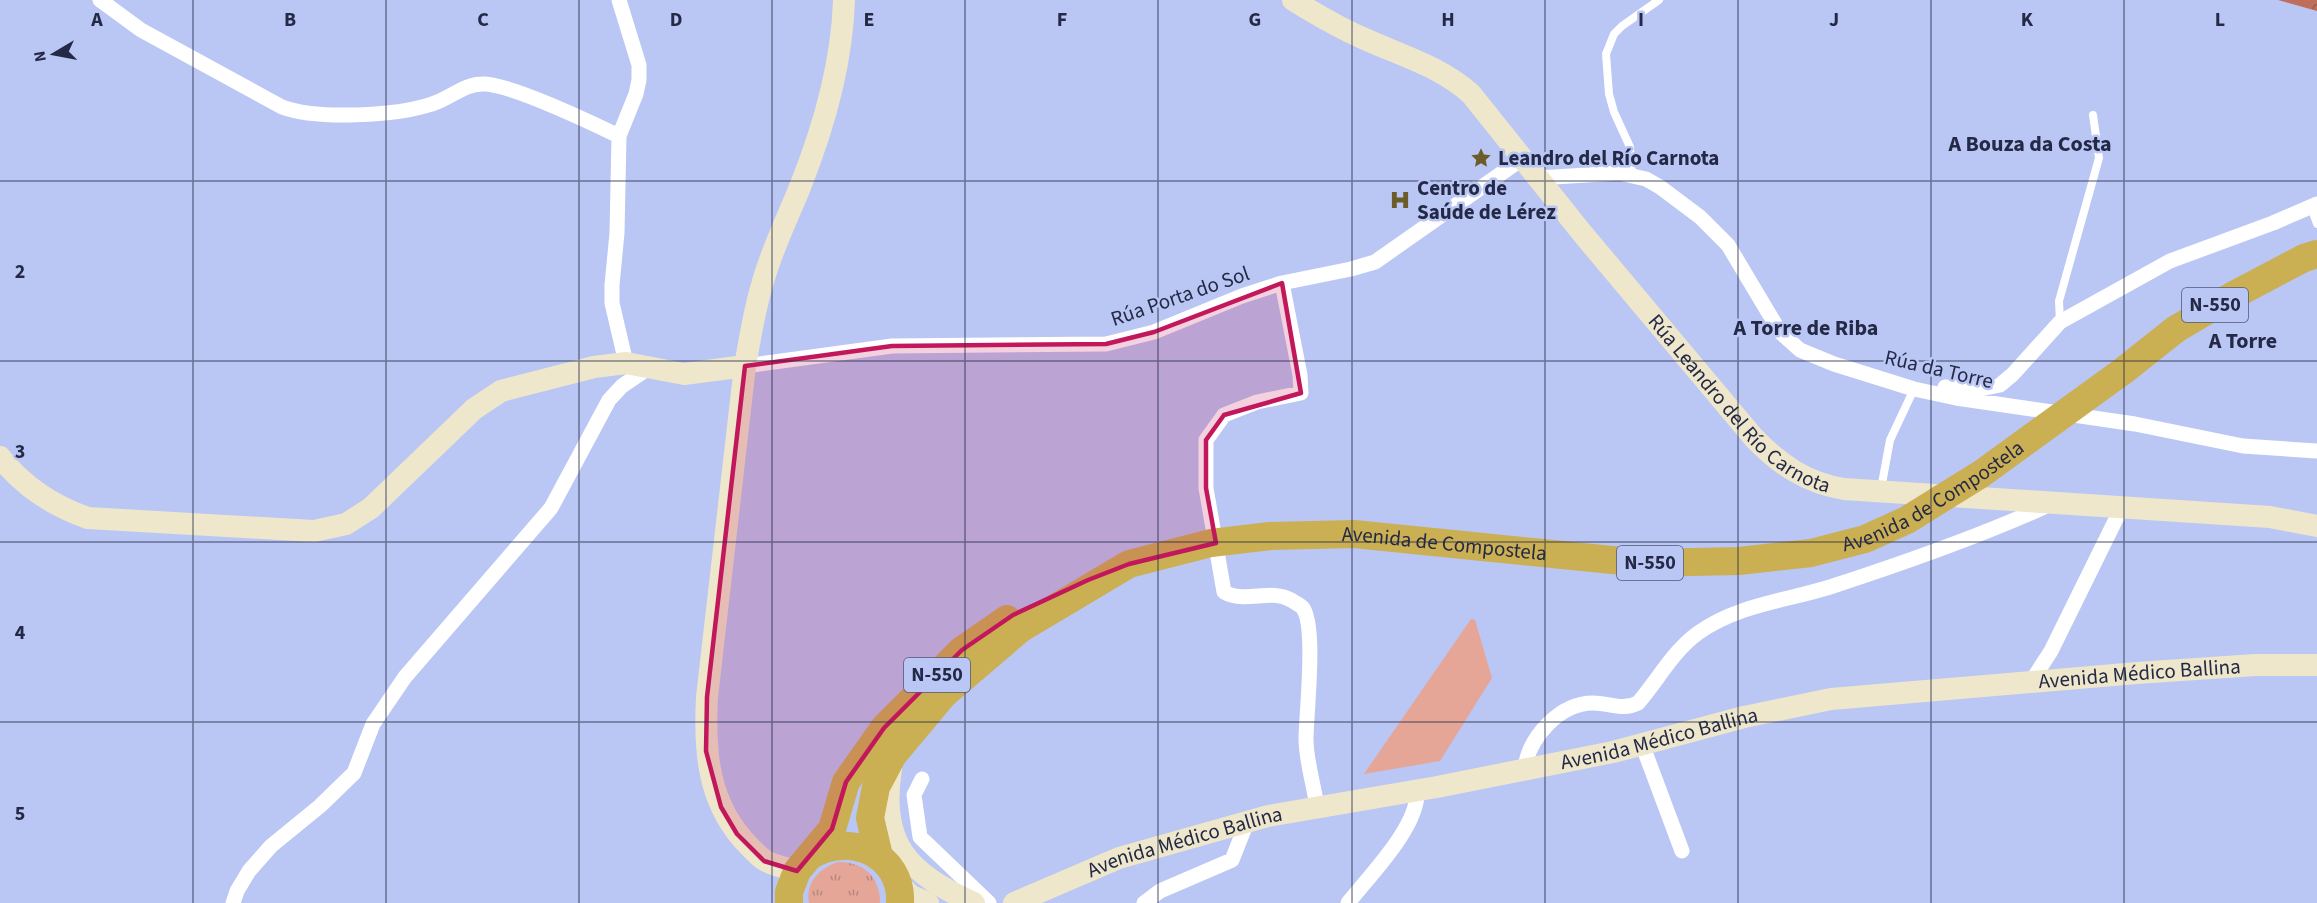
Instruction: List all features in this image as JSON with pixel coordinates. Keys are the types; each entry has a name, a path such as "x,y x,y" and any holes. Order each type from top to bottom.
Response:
{"highway":[{"name":"Avenida de Compostela","path":"879,856 870,818 876,786 893,755 944,694 1020,629 1129,564 1211,543 1269,536 1343,534 1642,563 1739,561 1811,553 1865,539 1907,520 1981,474 2123,371 2176,329 2232,296 2304,258 2317,254"},
{"name":"Avenida de Compostela","path":"2123,371 2239,309 2317,273"},
{"name":"N-550","path":"789,903 789,892 803,864 832,829 846,782 884,728 962,650 1013,615 1088,579 1129,564"},
{"path":"803,864 819,850 838,844 854,845 879,856"},
{"name":"N-550","path":"879,856 893,873 899,893"}],"street":[{"path":"100,0 141,30 282,107 298,113 347,115 410,110 432,105 468,86 496,85 619,136"},
{"path":"619,0 639,66 639,80 619,136 618,233 612,303 626,363"},
{"path":"803,864 764,861 737,834 721,807 714,788 706,751 706,697 752,321 762,284 801,184 830,96 836,73 843,21 843,0"},
{"name":"Rúa Leandro del Río Carnota","path":"1293,0 1347,31 1425,64 1458,82 1483,107 1522,159 1624,284 1769,454 1807,478 1844,489 2270,517 2317,526"},
{"name":"Rúa Porta do Sol","path":"745,366 892,346 1106,344 1154,332 1242,296 1282,283 1357,268 1375,262 1522,159"},
{"name":"Rúa da Torre","path":"1538,178 1602,173 1632,175 1660,187 1700,217 1739,260 1780,332 1800,350 1834,364 1920,390 2118,421 2243,446 2317,451"},
{"path":"1920,390 1981,389 2000,385 2013,374 2060,322 2170,261 2273,224 2315,212"},
{"path":"1282,283 1300,375 1301,393 1257,402 1224,415 1206,440 1206,488 1224,592 1234,598 1268,596 1288,598 1303,608 1309,624 1306,741 1326,805"},
{"path":"0,457 37,493 63,508 88,518 293,531 322,530 346,524 371,508 474,409 501,391 594,368 626,363 684,374 745,366"},
{"path":"233,903 249,871 270,846 320,806 354,773 373,724 405,677 551,508 609,400 622,386 650,367"},
{"path":"1525,768 1529,748 1552,721 1566,710 1578,705 1595,703 1617,707 1630,707 1638,703 1682,647 1714,622 1746,609 1828,587 1895,565 2018,519 2053,503"},
{"path":"2031,682 2050,651 2122,507"},
{"name":"Avenida Médico Ballina","path":"1013,902 1119,858 1247,822 1642,744 1744,717 1831,699 2255,665 2317,665"},
{"path":"1642,744 1682,851"},
{"path":"893,755 888,790 891,831 910,863 944,889 974,903"},
{"path":"922,779 914,795 920,837 989,903"},
{"path":"1348,903 1408,826 1418,801 1427,788"},
{"path":"1143,903 1160,891 1232,860 1247,822"},
{"path":"899,893 928,903"}],"lane":[{"path":"1632,175 1630,147 1620,129 1609,93 1606,54 1614,34 1659,0"},
{"path":"2060,322 2059,301 2099,158 2093,115"},
{"path":"1881,492 1890,440 1920,390"}],"highlighted area":[{"path":"1282,283 1301,393 1224,415 1206,440 1206,488 1216,543 1129,564 1088,580 1013,615 962,650 884,728 846,782 832,829 797,871 764,861 737,834 721,807 706,751 707,697 745,366 892,346 1106,344 1154,332"}],"green space":[{"path":"2278,0 2317,0 2317,11"},
{"path":"1471,619 1475,620 1492,678 1440,761 1364,774"},
{"path":"838,862 856,865 869,873 877,886 880,903 809,903 809,889 815,877 825,868"}],"place":[{"name":"Leandro del Río Carnota","path":"1481,158"},
{"name":"Centro de Saúde de Lérez","path":"1400,200"}],"district":[{"name":"A Bouza da Costa","path":"2030,144"},
{"name":"A Torre de Riba","path":"1806,328"},
{"name":"A Torre","path":"2243,341"}]}
